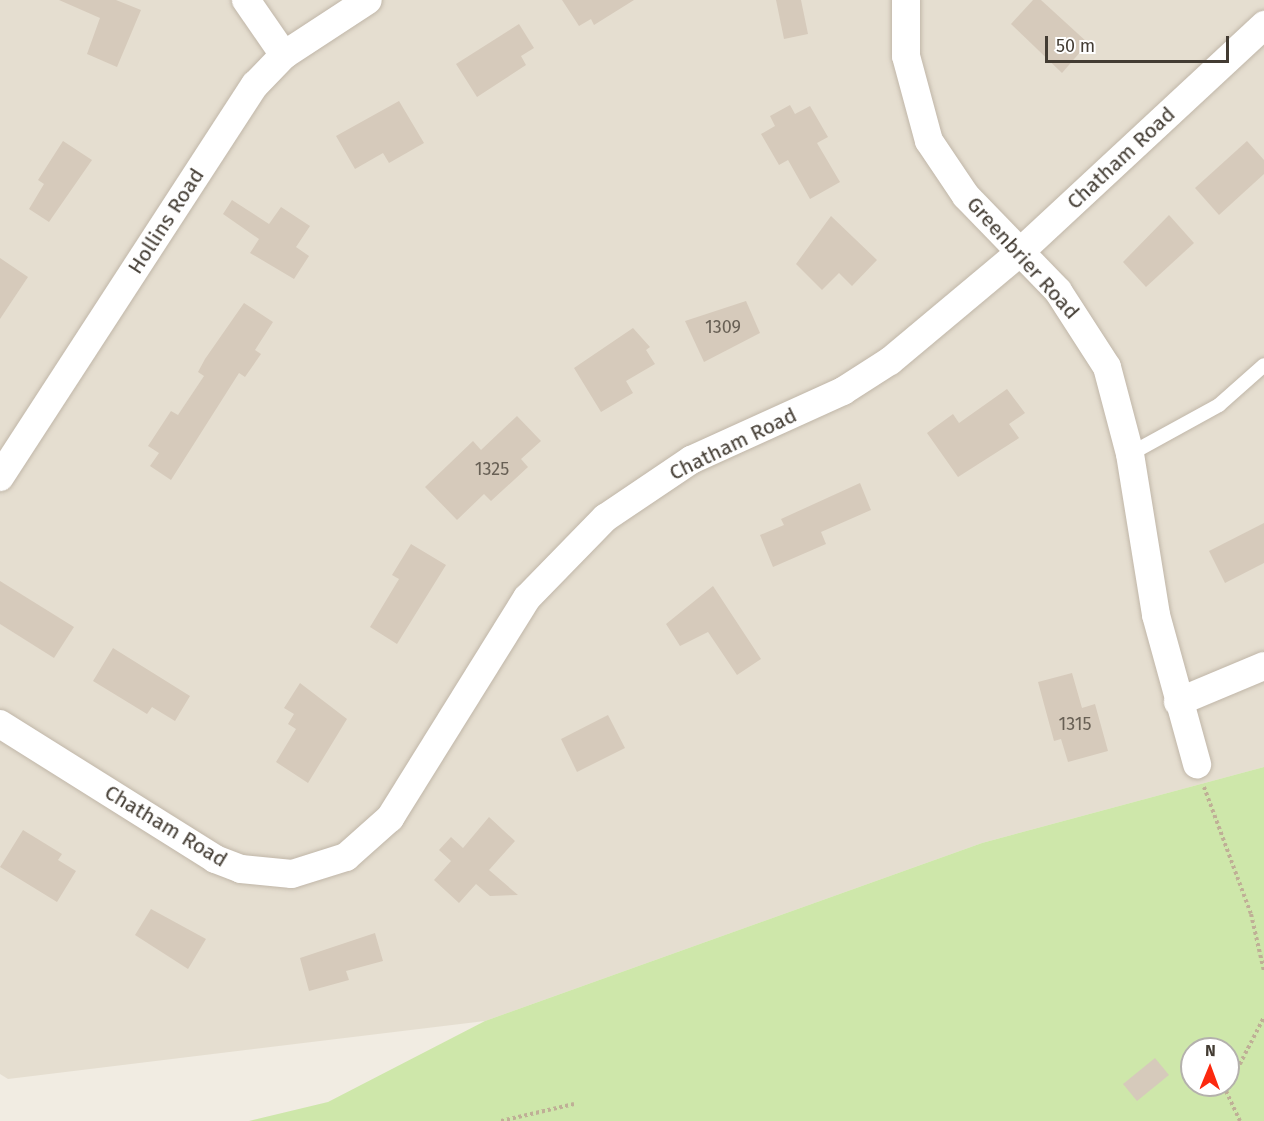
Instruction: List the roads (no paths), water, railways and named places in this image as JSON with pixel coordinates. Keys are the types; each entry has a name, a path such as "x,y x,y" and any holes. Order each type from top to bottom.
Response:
{"street":[{"path":"246,0 285,55"},
{"name":"Hollins Road","path":"5,459 255,85 285,55 368,0"},
{"name":"Greenbrier Road","path":"906,0 906,56 929,141 966,196 1086,327 1107,367 1130,454 1156,615 1178,702 1197,764"},
{"name":"Chatham Road","path":"0,724 215,859 241,869 292,874 346,857 390,818 527,598 605,518 691,460 843,391 890,361 1019,253 1264,25"},
{"path":"1178,702 1264,666"}],"lane":[{"path":"1130,454 1219,405 1264,365"}]}
